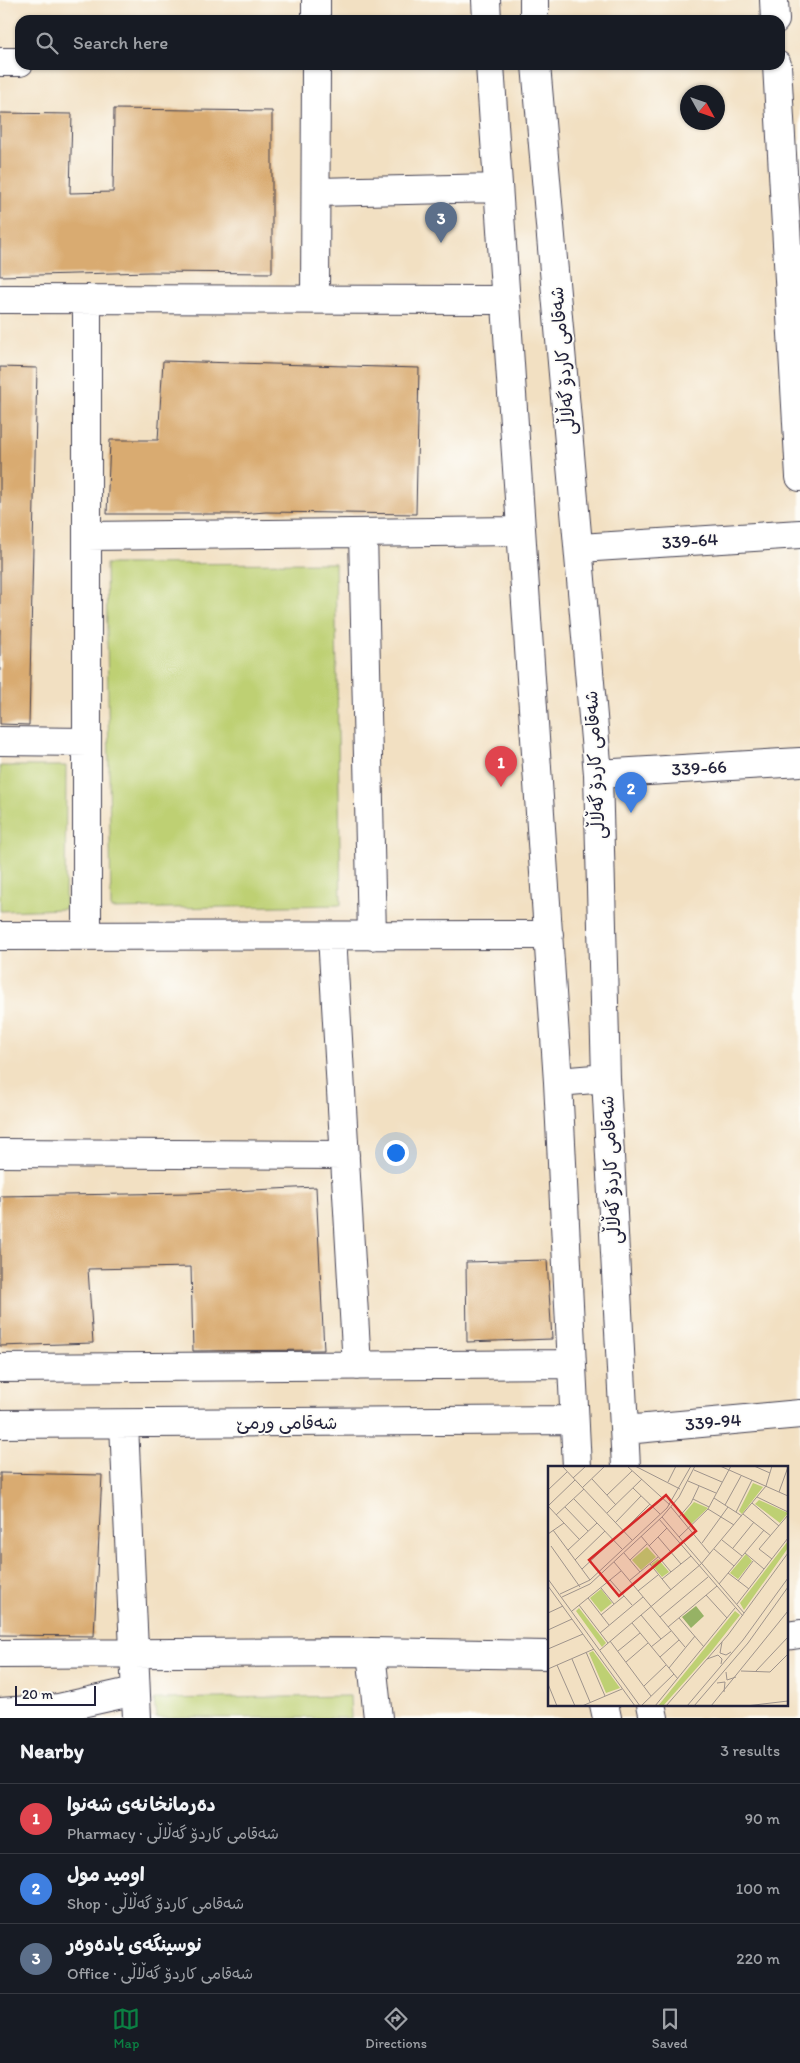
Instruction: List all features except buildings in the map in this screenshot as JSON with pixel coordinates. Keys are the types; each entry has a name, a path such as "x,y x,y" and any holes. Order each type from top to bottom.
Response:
{"street":[{"path":"316,0 316,15"},
{"path":"486,0 487,15"},
{"path":"534,0 534,15"},
{"path":"774,0 775,15"},
{"path":"0,62 15,62"},
{"path":"315,299 316,70"},
{"path":"490,70 520,531 549,935 577,1466"},
{"name":"شەقامی کاردۆ گەڵاڵی","path":"536,70 580,548 598,774 606,1078 626,1466"},
{"path":"777,70 797,374 800,477"},
{"path":"316,192 498,188"},
{"path":"0,299 505,300"},
{"path":"87,299 87,936"},
{"path":"87,536 520,531"},
{"path":"363,533 372,936"},
{"name":"339-64","path":"580,548 800,534"},
{"path":"0,741 87,742"},
{"name":"339-66","path":"598,774 799,768"},
{"path":"0,936 549,935"},
{"path":"332,936 357,1366"},
{"path":"558,1082 606,1078"},
{"path":"0,1153 344,1155"},
{"path":"0,1368 572,1364"},
{"name":"339-94","path":"625,1430 800,1414"},
{"name":"شەقامی ورمێ","path":"0,1424 573,1420"},
{"path":"124,1424 132,1654 137,1718"},
{"path":"371,1652 378,1718"},
{"path":"0,1654 371,1652 548,1655"},
{"path":"0,1712 59,1708 135,1691"}],"green space":[{"path":"335,563 341,905 111,909 106,564"},
{"path":"0,766 66,766 65,909 0,911"},
{"path":"350,1696 351,1718 156,1718 154,1699"}],"place":[{"name":"نوسینگەی یادەوەر","path":"441,243"},
{"name":"دەرمانخانەی شەنوا","path":"501,787"},
{"name":"اوميد مول","path":"631,813"}]}
